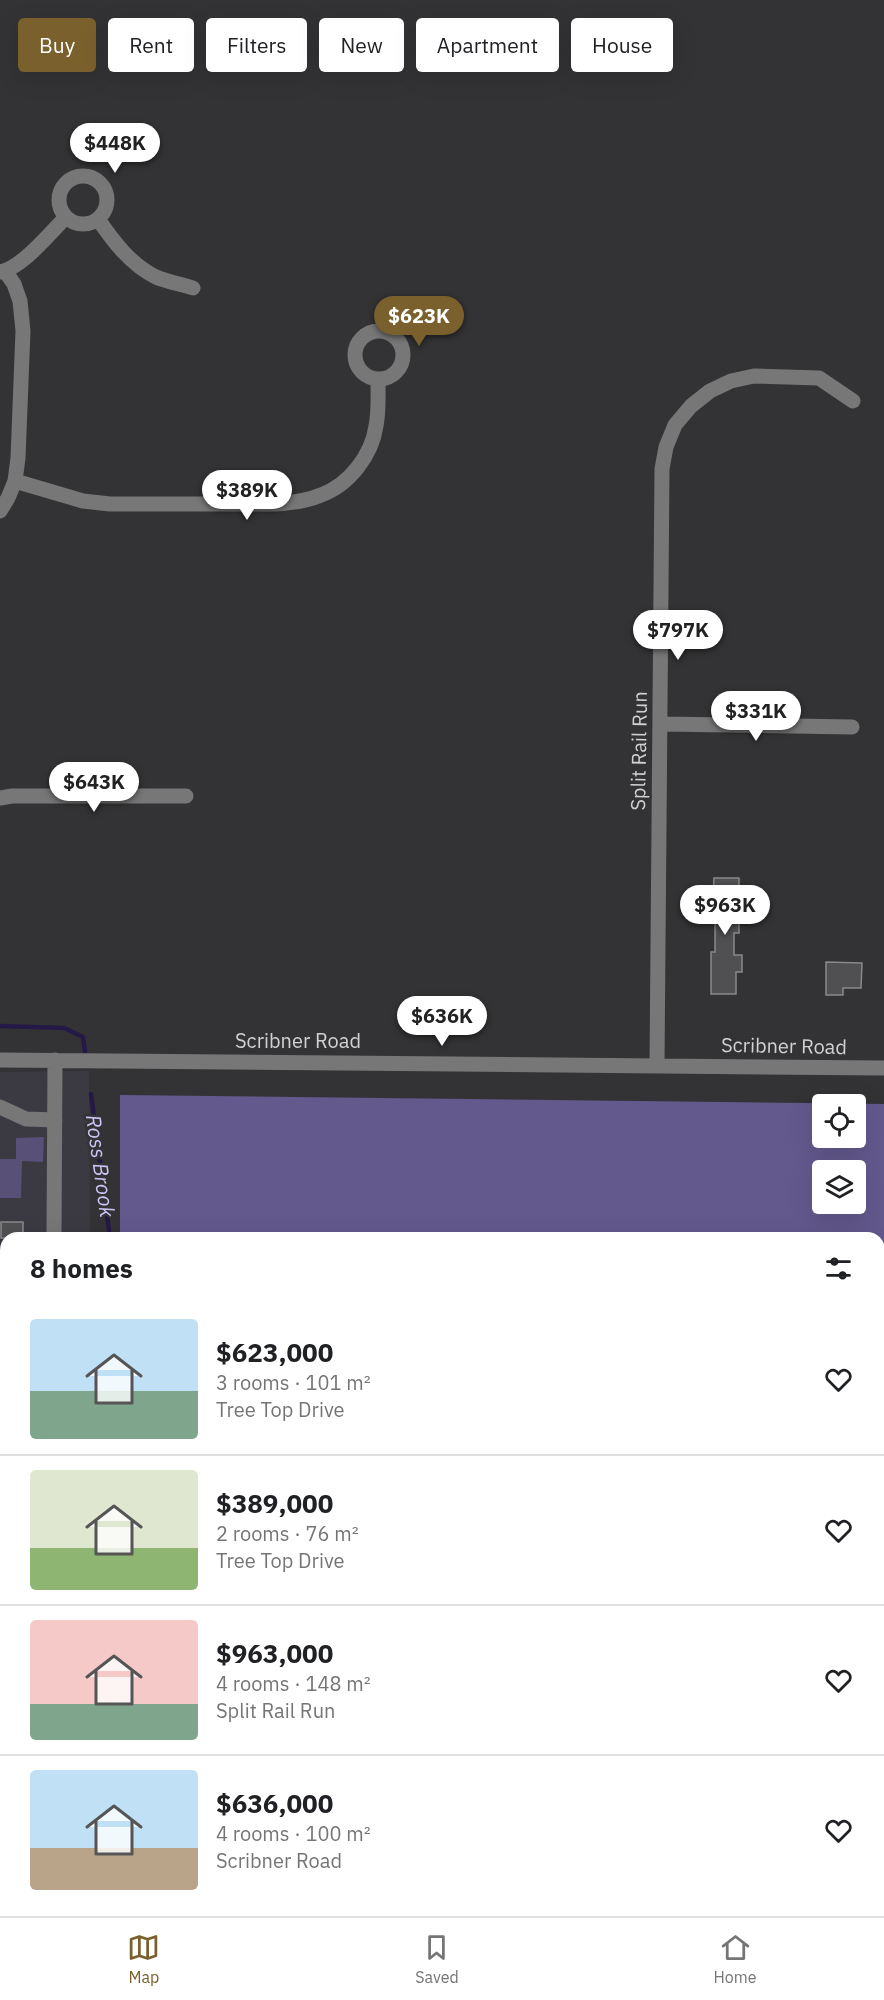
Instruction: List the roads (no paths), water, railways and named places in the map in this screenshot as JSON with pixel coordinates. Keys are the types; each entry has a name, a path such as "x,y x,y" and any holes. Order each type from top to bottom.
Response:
{"street":[{"path":"84,176 98,181 107,193 106,209 98,219 87,224 79,224 66,217 60,208 61,192 70,180 84,176"},
{"path":"0,511 15,481 18,458 22,324 20,301 14,284 3,271 23,259 66,217"},
{"path":"98,219 126,255 141,267 156,276 193,288"},
{"name":"Split Rail Run","path":"657,1065 662,469 666,447 675,425 691,406 710,391 731,381 754,376 819,378 853,401"},
{"path":"15,481 83,501 110,504 276,504 297,502 323,495 360,465 371,447 376,427 378,380"},
{"path":"661,724 852,727"},
{"path":"0,798 12,796 186,796"},
{"name":"Scribner Road","path":"0,1060 884,1068"},
{"path":"54,1232 55,1060"},
{"path":"0,1107 26,1119 55,1120"}],"waterway":[{"name":"Ross Brook","path":"0,1026 64,1028 83,1037 85,1052"},
{"name":"Ross Brook","path":"91,1094 109,1232"}]}
